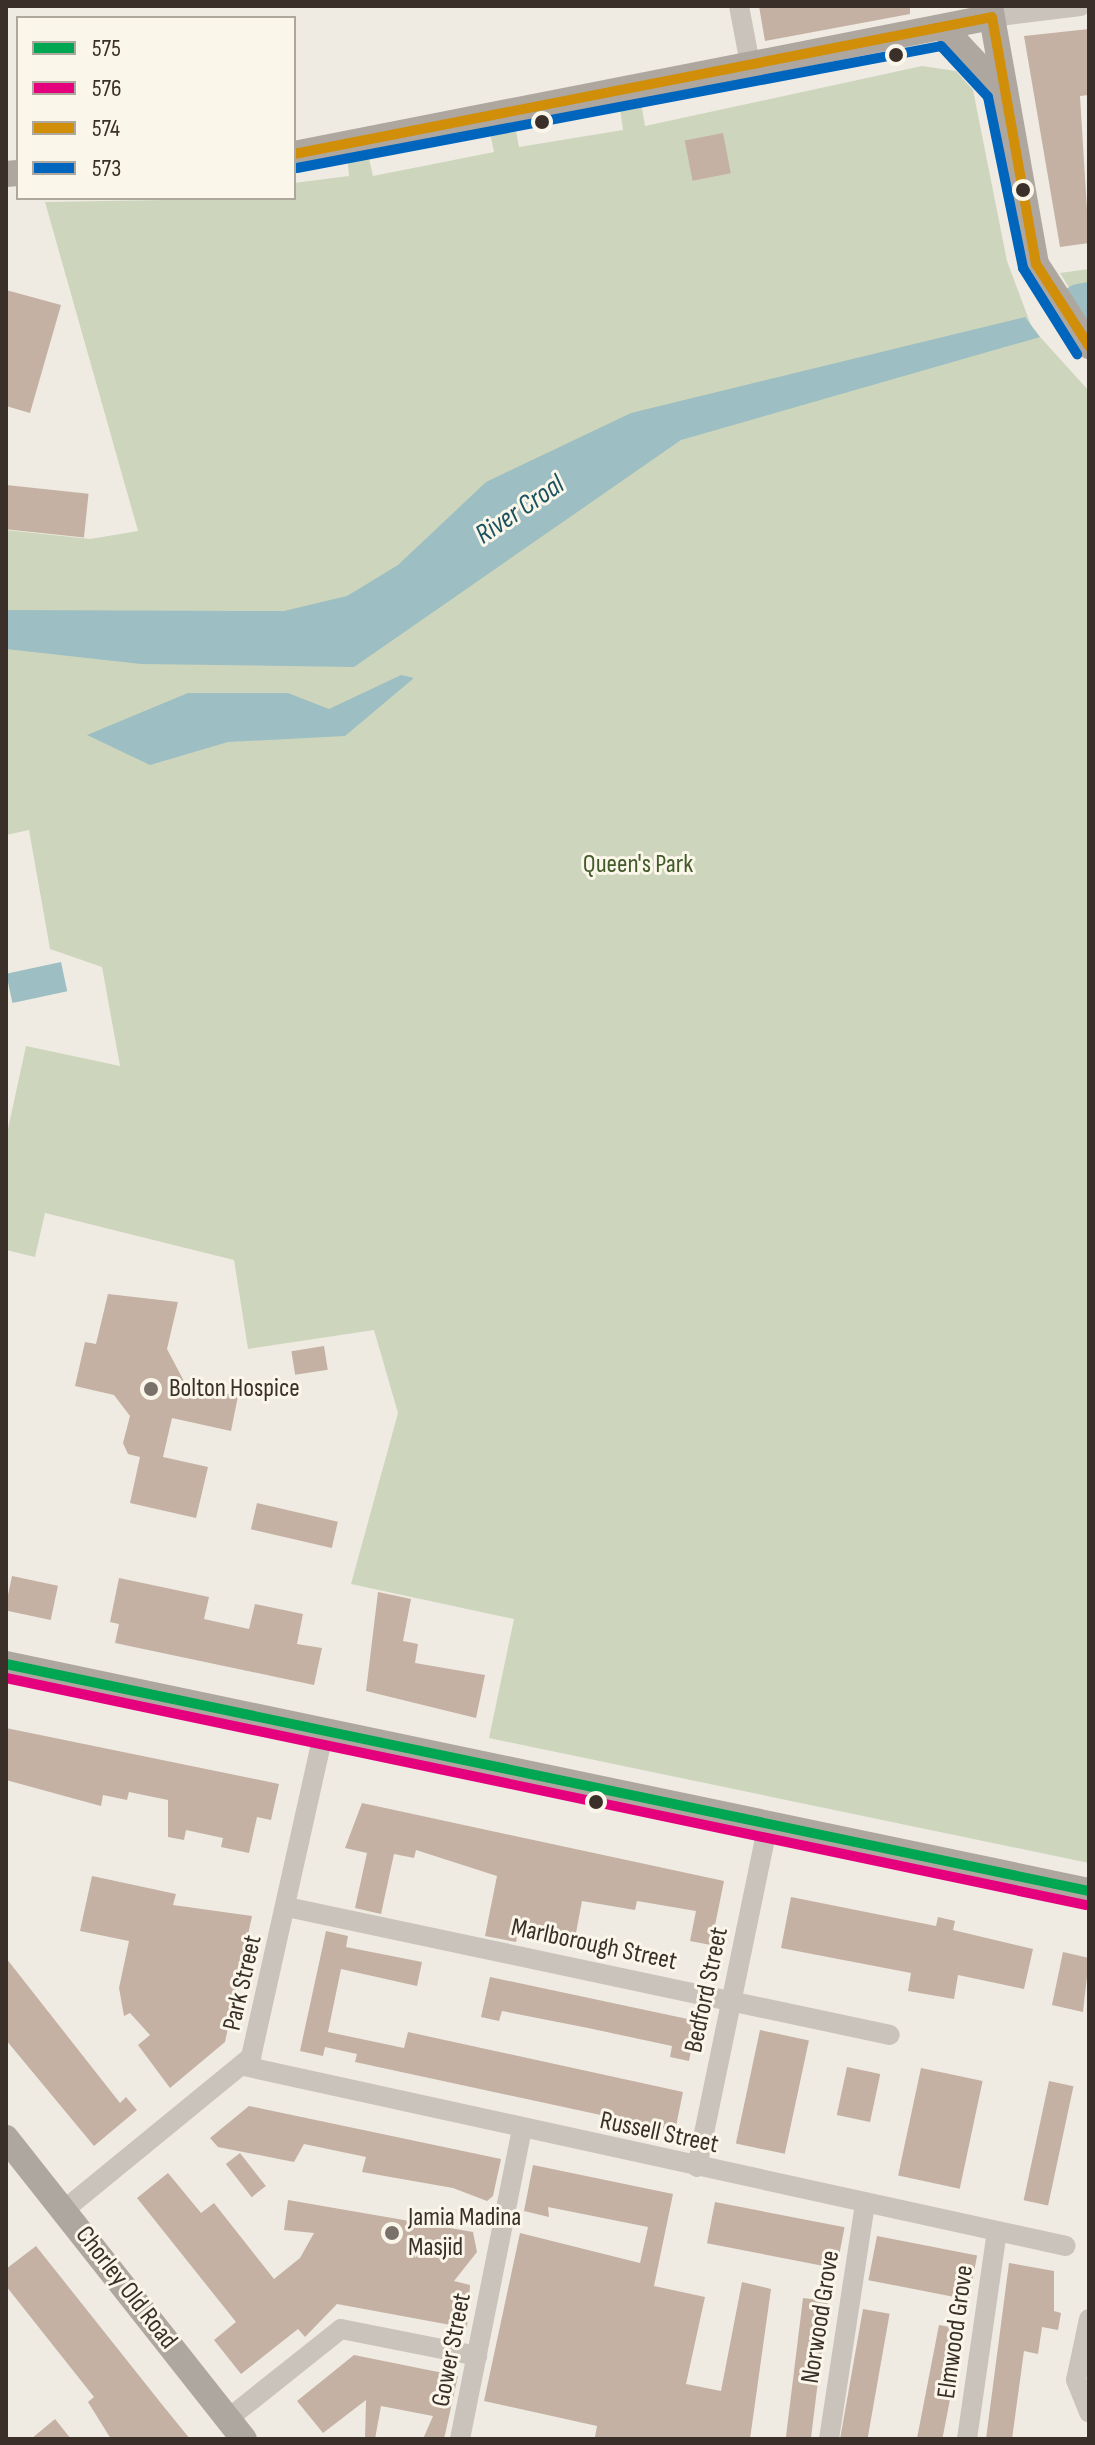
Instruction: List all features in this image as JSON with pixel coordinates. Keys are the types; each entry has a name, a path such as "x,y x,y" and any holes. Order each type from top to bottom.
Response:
{"main road":[{"path":"296,154 946,31 991,12 1001,90 1036,264 1062,315 1089,346"},
{"path":"946,31 1001,90"},
{"path":"6,1664 1089,1891"},
{"name":"Chorley Old Road","path":"6,2138 244,2439"}],"street":[{"path":"739,6 751,69"},
{"path":"991,12 1078,6"},
{"name":"Park Street","path":"64,2210 244,2066 260,2036 324,1730"},
{"name":"Bedford Street","path":"697,2167 768,1824"},
{"name":"Marlborough Street","path":"287,1907 890,2035"},
{"name":"Russell Street","path":"244,2066 522,2130 1066,2246"},
{"name":"Gower Street","path":"460,2439 522,2130"},
{"name":"Norwood Grove","path":"829,2439 865,2204"},
{"name":"Elmwood Grove","path":"967,2439 997,2232"},
{"path":"1089,2319 1076,2380 1089,2412"},
{"path":"229,2418 341,2329 477,2356"}],"green space":[{"name":"Queen's Park","path":"922,66 956,71 973,90 1007,261 1032,328 1089,391 1089,1863 489,1738 514,1619 351,1584 398,1413 374,1330 248,1349 234,1260 45,1213 35,1257 6,1250 6,1138 26,1046 120,1066 102,967 50,949 29,830 6,835 6,530 90,539 138,531 45,202 296,200 296,183 349,176 346,144 365,141 373,176 494,152 488,123 514,120 519,147 623,130 618,94 639,90 645,126"},
{"path":"1089,269 1089,320 1060,273"}],"water":[{"path":"1025,317 1040,337 681,440 354,667 141,664 6,649 6,610 284,611 347,596 398,565 486,482 631,413"},
{"path":"401,675 414,678 345,736 228,742 150,765 87,735 188,693 288,693 329,709"},
{"path":"61,962 67,991 12,1003 6,974"}],"building":[{"path":"759,6 910,6 910,14 765,41"},
{"path":"1089,29 1089,95 1080,96 1089,243 1060,247 1024,36"},
{"path":"723,133 731,173 693,181 685,140"},
{"path":"6,290 61,305 30,413 6,406"},
{"path":"6,485 89,494 84,537 6,529"},
{"path":"108,1294 178,1302 167,1349 186,1385 238,1396 231,1431 172,1418 163,1457 208,1467 196,1518 130,1503 140,1457 128,1454 123,1443 130,1416 114,1395 75,1386 85,1342 96,1344"},
{"path":"324,1346 328,1370 295,1375 291,1351"},
{"path":"257,1503 338,1522 332,1548 251,1529"},
{"path":"12,1576 58,1586 51,1620 6,1611"},
{"path":"119,1578 209,1597 204,1619 249,1629 255,1604 303,1614 297,1644 322,1648 314,1685 115,1643 119,1624 110,1622"},
{"path":"378,1592 411,1599 403,1641 418,1644 415,1663 485,1675 476,1718 366,1691"},
{"path":"6,1728 279,1784 271,1820 257,1817 249,1853 221,1847 223,1838 186,1830 184,1840 168,1837 168,1800 129,1792 127,1800 103,1795 101,1806 6,1780"},
{"path":"362,1803 724,1881 711,1945 690,1941 696,1911 637,1901 635,1910 582,1901 575,1938 519,1927 516,1942 485,1936 497,1876 416,1850 414,1858 394,1854 381,1914 355,1908 367,1853 345,1848"},
{"path":"92,1876 176,1894 173,1905 252,1916 225,2042 170,2088 138,2045 150,2035 130,2013 124,2016 119,1988 129,1941 80,1931"},
{"path":"791,1897 936,1926 938,1917 955,1921 953,1930 1033,1949 1024,1989 958,1975 954,1999 908,1991 911,1973 781,1948"},
{"path":"326,1931 348,1936 346,1947 422,1962 417,1986 341,1969 328,2032 404,2048 408,2032 683,2092 675,2131 355,2062 357,2054 325,2047 323,2056 300,2051"},
{"path":"1063,1952 1089,1958 1083,2012 1052,2005"},
{"path":"6,1958 120,2103 126,2097 137,2110 94,2146 6,2040"},
{"path":"490,1977 697,2021 689,2061 670,2057 672,2046 588,2028 502,2011 499,2021 481,2017"},
{"path":"760,2030 809,2040 785,2154 736,2143"},
{"path":"847,2067 880,2074 870,2122 837,2115"},
{"path":"921,2068 983,2081 960,2189 898,2176"},
{"path":"1049,2081 1073,2086 1048,2206 1024,2200"},
{"path":"249,2106 501,2159 493,2196 487,2201 453,2188 362,2172 366,2157 304,2144 294,2162 218,2147 210,2138"},
{"path":"240,2153 266,2186 252,2197 226,2164"},
{"path":"533,2165 673,2194 654,2286 705,2297 686,2384 721,2391 742,2282 771,2289 750,2439 606,2439 595,2437 597,2426 484,2401 520,2233 640,2263 648,2227 548,2207 549,2217 524,2211"},
{"path":"168,2173 201,2213 214,2203 274,2279 300,2258 314,2233 284,2230 288,2200 473,2232 477,2252 454,2281 470,2285 467,2328 337,2304 305,2337 298,2329 241,2374 214,2340 236,2322 137,2198"},
{"path":"715,2202 845,2227 837,2268 707,2243"},
{"path":"877,2236 977,2255 969,2300 868,2280"},
{"path":"36,2246 190,2439 111,2439 88,2402 94,2397 6,2286 6,2269"},
{"path":"1009,2263 1054,2271 1054,2311 1061,2313 1058,2330 1042,2327 1038,2354 1024,2351 1012,2439 986,2439"},
{"path":"803,2298 828,2301 811,2439 786,2439"},
{"path":"863,2309 890,2314 867,2439 840,2438"},
{"path":"939,2325 964,2330 942,2439 917,2438"},
{"path":"354,2355 458,2376 444,2439 423,2439 433,2416 381,2406 375,2439 365,2439 366,2400 323,2433 297,2401"},
{"path":"55,2419 71,2439 31,2439"}],"waterway":[{"name":"River Croal","path":"1079,302 1089,300"}],"transit line":[{"name":"574","path":"296,154 992,17 1036,264 1089,346"},
{"name":"573","path":"297,168 941,46 988,97 1023,268 1077,354"},
{"name":"575","path":"6,1664 1089,1891"},
{"name":"576","path":"6,1678 1086,1905"}],"place":[{"name":"Bolton Hospice","path":"151,1389"},
{"name":"Jamia Madina Masjid","path":"392,2233"}]}
